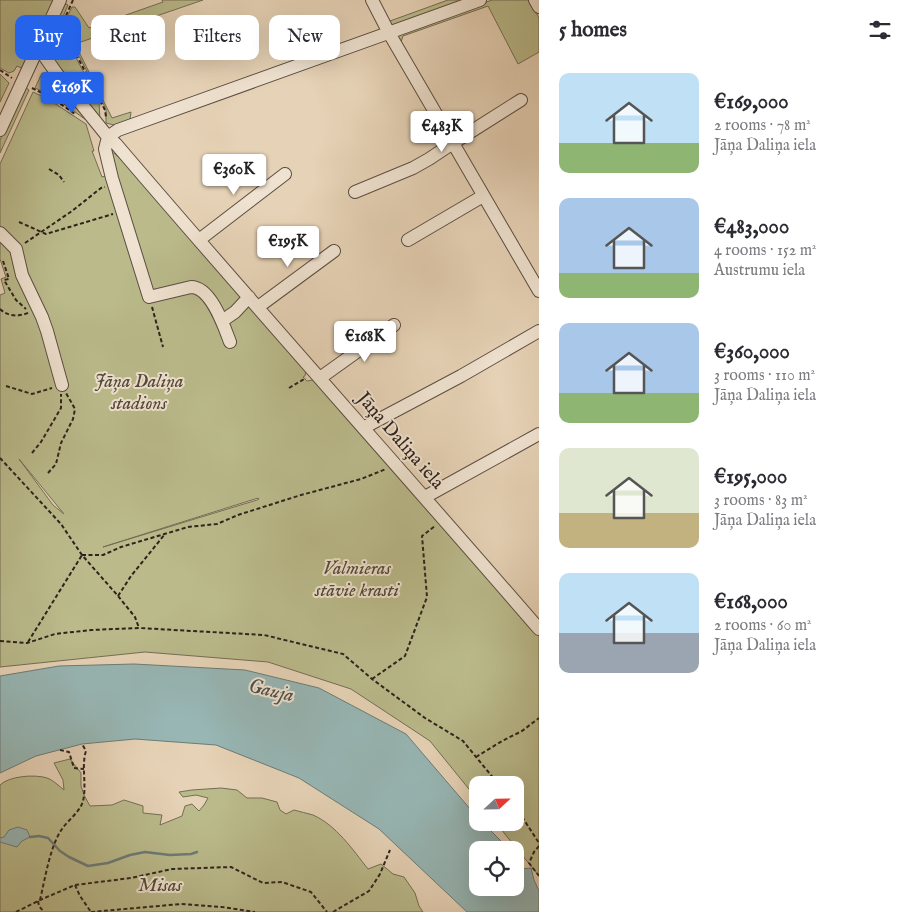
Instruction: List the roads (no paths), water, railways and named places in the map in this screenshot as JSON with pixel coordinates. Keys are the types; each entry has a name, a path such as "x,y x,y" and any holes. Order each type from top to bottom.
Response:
{"street":[{"path":"53,15 60,0"},
{"path":"372,0 452,143 539,291"},
{"path":"230,342 219,314 204,292 195,287 191,286 149,297 105,148 108,137 118,130 480,0"},
{"path":"535,0 539,8"},
{"path":"0,130 33,60"},
{"name":"Jāņa Daliņa iela","path":"47,60 108,137 539,629"},
{"path":"30,66 57,74"},
{"path":"356,192 413,168 521,100"},
{"path":"199,240 285,174"},
{"path":"408,240 483,196"},
{"path":"0,233 16,249 22,275 47,331 62,384"},
{"path":"222,321 334,251"},
{"path":"317,375 394,325"},
{"path":"363,428 461,376 539,331"},
{"path":"425,497 537,439"}],"water":[{"name":"Gauja","path":"134,664 245,670 319,688 406,734 469,808 469,831 491,831 501,841 469,841 469,896 524,896 524,869 531,868 539,891 539,912 467,912 379,829 299,778 216,745 135,739 82,744 36,756 0,773 0,676 59,666"},
{"path":"18,827 27,830 30,837 22,841 17,847 0,842 0,838 4,837 9,830"}],"waterway":[{"path":"30,837 48,838 60,851 88,866 108,863 145,852 170,855 197,852"}],"park label":[{"name":"Jāņa Daliņa stadions","path":"139,393"},
{"name":"Valmieras stāvie krasti","path":"357,580"},
{"name":"Misas","path":"160,886"}]}
